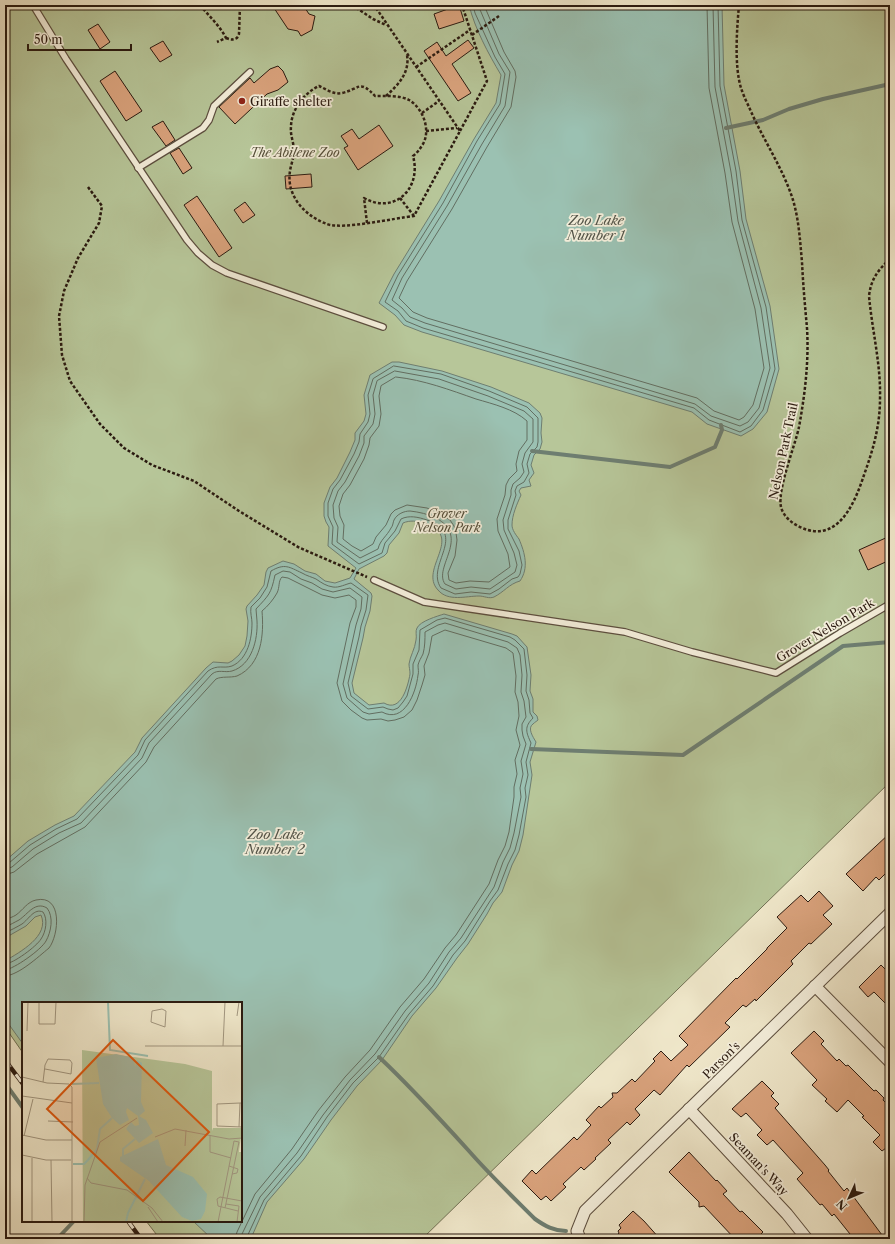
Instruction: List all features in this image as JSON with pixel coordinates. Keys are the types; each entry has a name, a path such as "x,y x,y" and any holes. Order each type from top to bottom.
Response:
{"street":[{"name":"Parson's","path":"579,1235 585,1211 890,913"},
{"path":"815,986 890,1062"},
{"name":"Seaman's Way","path":"689,1109 787,1214 807,1239"}],"lane":[{"path":"33,5 138,168 187,240 198,253 212,265 226,273 383,327"},
{"path":"138,168 203,128 209,120 214,106 250,72"},
{"name":"Grover Nelson Park","path":"374,580 424,602 625,632 692,652 776,673 840,632 890,604"}],"path":[{"path":"200,5 221,28 226,38"},
{"path":"217,42 226,38 230,40 237,38 239,34 240,5"},
{"path":"352,5 373,19 386,25"},
{"path":"374,5 386,25 460,131"},
{"path":"414,216 487,81 462,5"},
{"name":"Nelson Park Trail","path":"739,5 739,72 741,87 759,128 788,185 797,214 800,239 807,330 805,386 798,428 784,479 780,506 784,514 791,522 816,532 832,527 841,521 847,513 858,492 876,441 880,412 880,380 869,296 871,284 874,278 890,259"},
{"path":"472,35 499,16"},
{"path":"416,67 470,30"},
{"path":"386,97 405,73 408,61 406,52"},
{"path":"367,222 364,198 372,203 380,204 392,202 400,198 410,188 413,182 415,168 413,156 423,144 426,131 422,113 410,100 402,97 375,96 367,88 358,86 342,93 334,93 319,86 312,89 304,96 292,119 291,127 294,156 290,172 290,182 291,190 301,207 318,220 328,225 336,226 414,216"},
{"path":"422,113 439,101"},
{"path":"426,131 457,128"},
{"path":"88,187 102,206 100,223 78,258 64,291 59,316 62,355 70,381 100,424 124,448 152,465 194,481 220,499 298,547 367,577"},
{"path":"400,198 414,216"}],"green space":[{"name":"Grover Nelson Park","path":"5,5 890,5 890,782 422,1239 160,1239 147,1222 242,1222 242,1002 22,1002 22,1052 5,1027"}],"water":[{"name":"Zoo Lake Number 1","path":"469,5 722,5 724,85 740,171 746,219 770,306 779,369 767,412 753,429 741,436 707,424 692,412 422,332 404,325 395,315 379,303 394,274 439,201 496,103 501,75 482,41"},
{"name":"Zoo Lake Number 2","path":"392,362 399,362 442,371 491,387 529,403 540,413 542,418 542,442 540,449 534,455 531,465 534,473 529,480 531,486 521,488 519,491 521,495 512,521 514,532 521,544 525,560 523,576 520,581 492,598 479,596 452,597 442,594 433,582 433,572 442,544 441,536 436,529 424,523 414,521 403,523 399,533 389,545 387,553 359,569 354,579 371,593 372,596 370,611 352,683 354,693 369,705 384,703 390,705 395,704 403,697 410,674 409,664 416,638 416,629 425,621 434,617 444,614 512,634 517,636 527,647 531,675 530,691 533,699 533,712 537,716 538,720 531,726 531,733 536,742 530,762 532,775 523,835 519,851 502,892 493,903 468,944 436,988 412,1016 382,1060 357,1086 304,1159 267,1202 252,1236 248,1239 212,1239 194,1222 242,1222 242,1002 22,1002 22,1043 5,1019 5,961 25,948 38,936 43,923 41,915 35,917 26,926 5,938 5,861 28,841 74,816 135,752 142,738 206,668 213,662 228,663 239,655 245,646 247,636 247,606 264,585 268,568 283,561 294,564 305,571 316,574 325,581 335,583 350,578 356,568 328,546 329,527 324,516 324,503 330,487 337,478 350,452 355,440 355,433 364,421 366,414 364,395 370,375"}],"building":[{"path":"272,5 303,5 309,14 315,16 312,30 301,36 298,31 288,29"},
{"path":"459,5 464,21 439,29 434,14"},
{"path":"98,24 110,42 100,49 88,30"},
{"path":"468,40 474,48 452,64 471,93 458,101 424,51 437,42 446,56"},
{"path":"163,41 172,55 160,62 150,48"},
{"name":"Giraffe shelter","path":"278,66 283,71 288,82 278,90 267,94 235,124 219,107 250,78 254,83 270,69"},
{"path":"115,71 142,111 126,121 100,81"},
{"path":"163,121 175,140 166,146 152,127"},
{"path":"379,125 393,146 358,170 344,148 348,146 341,136 352,129 359,139"},
{"path":"179,148 192,168 183,174 170,153"},
{"path":"311,174 312,187 286,189 285,176"},
{"path":"197,196 232,248 219,257 184,205"},
{"path":"245,202 255,215 243,223 234,210"},
{"path":"890,536 890,560 868,570 859,550"},
{"path":"890,833 890,869 879,880 876,877 863,891 846,874"},
{"path":"819,891 833,906 823,915 832,924 811,944 809,943 791,961 793,964 756,1001 755,999 746,1007 743,1005 725,1023 730,1027 689,1067 687,1065 660,1095 654,1090 635,1109 640,1115 630,1125 627,1122 608,1140 611,1143 595,1158 596,1159 584,1170 581,1167 563,1184 566,1187 551,1201 546,1196 541,1200 522,1181 532,1170 536,1174 574,1137 577,1140 591,1125 586,1120 599,1106 601,1108 613,1097 612,1093 617,1093 632,1079 635,1082 655,1061 653,1059 661,1051 671,1061 688,1045 679,1036 787,928 777,917 801,895 808,902"},
{"path":"881,965 890,974 890,1008 874,992 868,997 859,987"},
{"path":"814,1031 824,1041 821,1044 837,1061 839,1059 846,1066 848,1065 874,1091 876,1090 884,1098 883,1100 890,1107 890,1145 882,1151 873,1142 880,1135 862,1117 864,1116 848,1100 837,1112 825,1101 827,1099 812,1085 817,1080 791,1053"},
{"path":"762,1081 774,1093 771,1096 779,1104 775,1108 825,1165 844,1191 847,1188 885,1239 854,1239 834,1214 832,1216 822,1204 820,1205 797,1179 803,1173 773,1140 767,1145 757,1135 762,1130 746,1113 741,1117 732,1109"},
{"path":"689,1152 727,1191 723,1194 740,1212 742,1211 763,1232 756,1239 735,1239 704,1206 699,1207 699,1202 669,1172"},
{"path":"633,1211 660,1239 614,1239 621,1228 619,1225"}],"waterway":[{"path":"726,128 763,120 789,109 823,99 890,84"},
{"path":"532,451 670,467 715,447 722,430 721,425"},
{"path":"531,749 683,755 843,646 890,642"},
{"path":"379,1057 414,1091 485,1169 535,1219 550,1228 566,1231"},
{"path":"5,1083 22,1107"},
{"path":"57,1239 73,1222"}],"railway":[{"path":"5,1060 22,1083"},
{"path":"129,1222 141,1239"}],"place":[{"name":"Giraffe shelter","path":"242,101"}],"park label":[{"name":"The Abilene Zoo","path":"295,152"}]}
